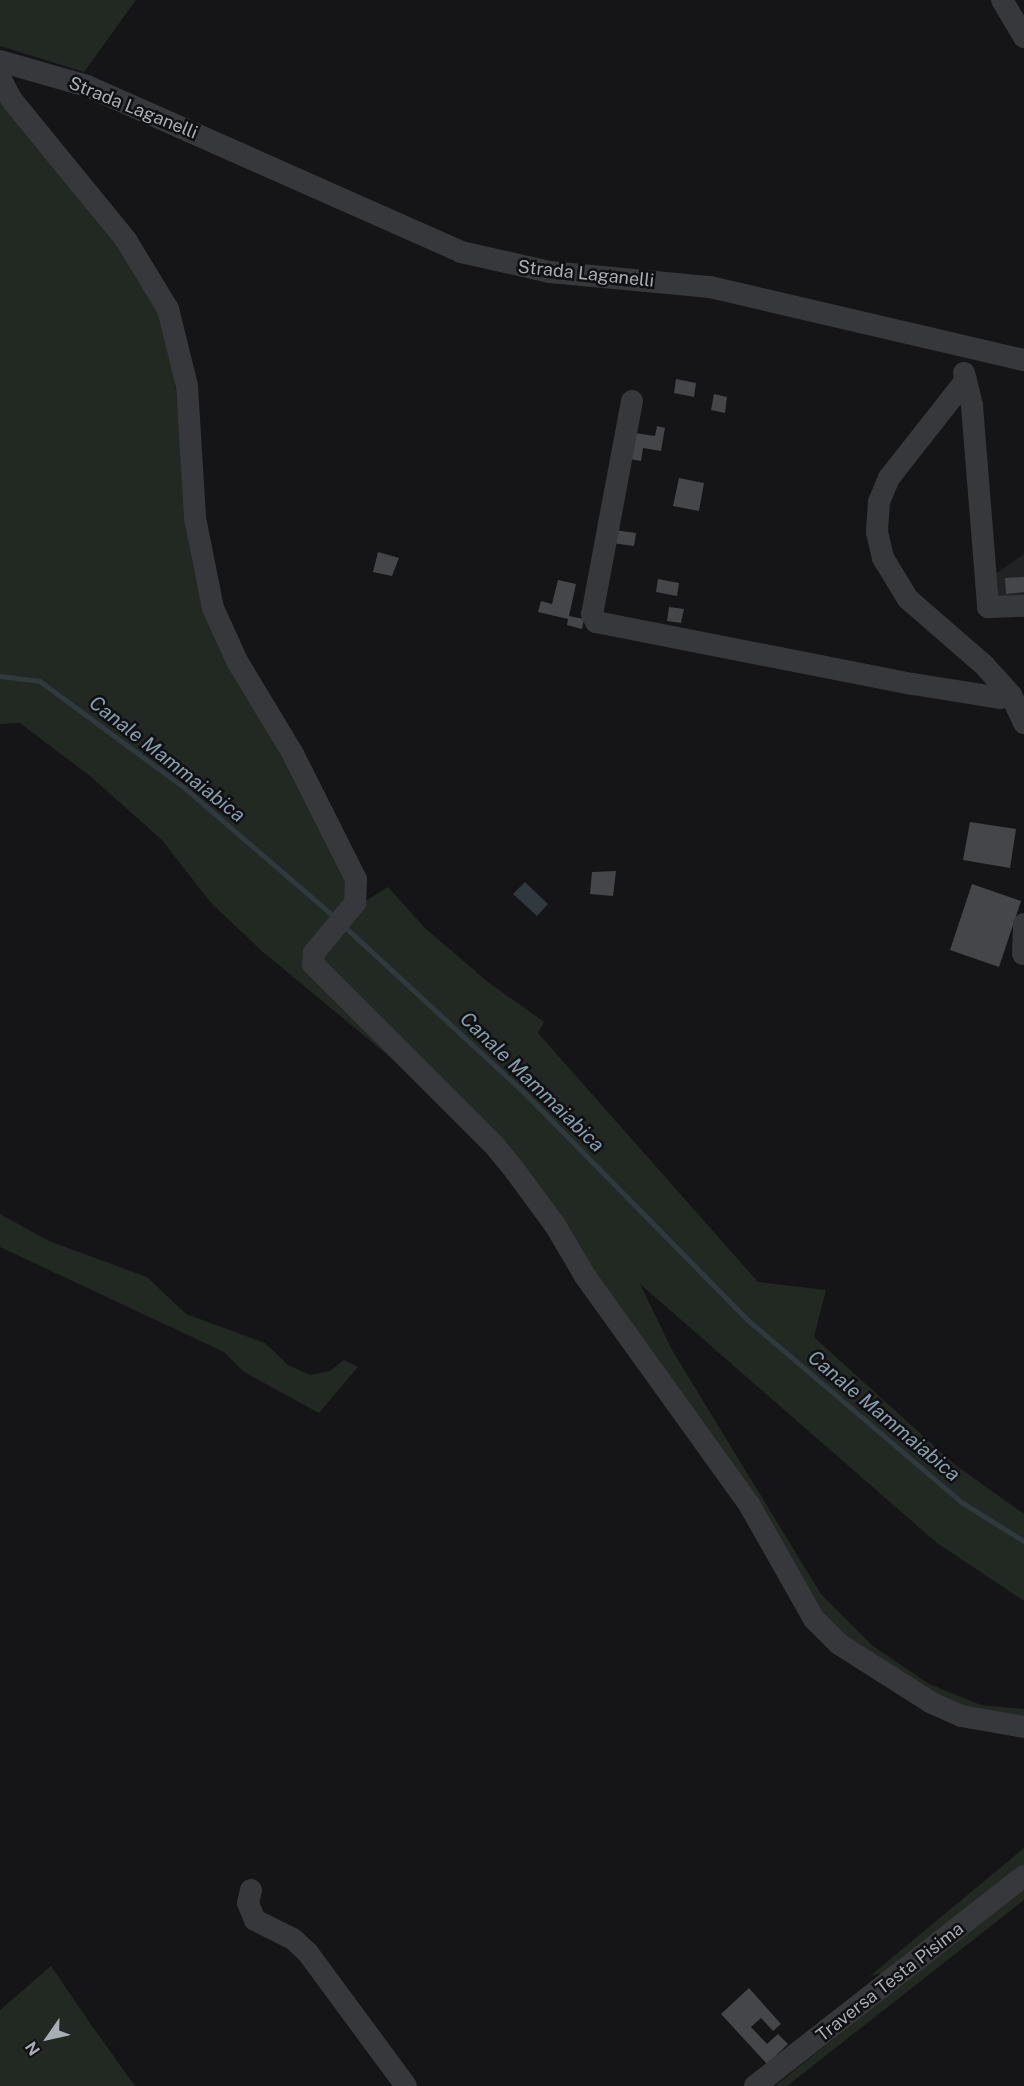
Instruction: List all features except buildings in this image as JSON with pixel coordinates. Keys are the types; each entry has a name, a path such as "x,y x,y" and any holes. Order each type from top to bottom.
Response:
{"street":[{"path":"1002,0 1024,37"},
{"name":"Strada Laganelli","path":"0,61 87,86 461,252 550,272 710,287 961,348 1024,360"},
{"path":"0,78 11,99 126,240 168,309 187,386 195,519 213,608 237,661 293,754 356,879 355,903 314,953 313,964 319,974 495,1146 555,1225 585,1276 685,1411 750,1506 814,1619 839,1644 932,1702 961,1716 1024,1727"},
{"path":"961,348 972,406 988,607 1024,606"},
{"path":"966,380 889,478 879,502 877,532 883,558 908,599 953,635 1011,695 1024,723"},
{"path":"632,401 591,614 596,622 913,684 1000,698 1011,695"},
{"path":"1023,954 1024,924"},
{"name":"Traversa Testa Pisima","path":"755,2086 1024,1876"},
{"path":"251,1890 248,1903 255,1920 293,1939 308,1953 406,2086"}],"shaded area":[{"path":"0,0 136,0 84,72 0,46"},
{"path":"0,100 149,287 173,353 187,532 195,575 212,621 302,783 359,905 388,887 425,928 488,982 544,1022 538,1033 758,1282 826,1290 814,1337 954,1464 1024,1514 1024,1601 937,1543 640,1284 672,1350 821,1594 873,1646 929,1684 981,1705 1024,1709 1024,1722 963,1712 823,1622 566,1234 305,950 437,1096 263,952 211,903 162,840 90,776 20,723 0,724"},
{"path":"1024,554 1024,617 998,615 994,575"},
{"path":"525,882 548,904 537,916 513,894"},
{"path":"0,1214 49,1241 147,1277 186,1314 265,1343 288,1365 310,1375 330,1371 344,1360 358,1367 319,1413 244,1372 224,1352 0,1247"},
{"path":"1024,1848 1024,1865 883,1973 870,1976"},
{"path":"1024,1885 1024,1900 787,2086 775,2086"},
{"path":"51,1966 135,2086 0,2086 0,2010"}],"waterway":[{"name":"Canale Mammaiabica","path":"0,676 40,681 185,788 336,918"},
{"name":"Canale Mammaiabica","path":"344,926 522,1090 748,1320 963,1503 1024,1541"}]}
